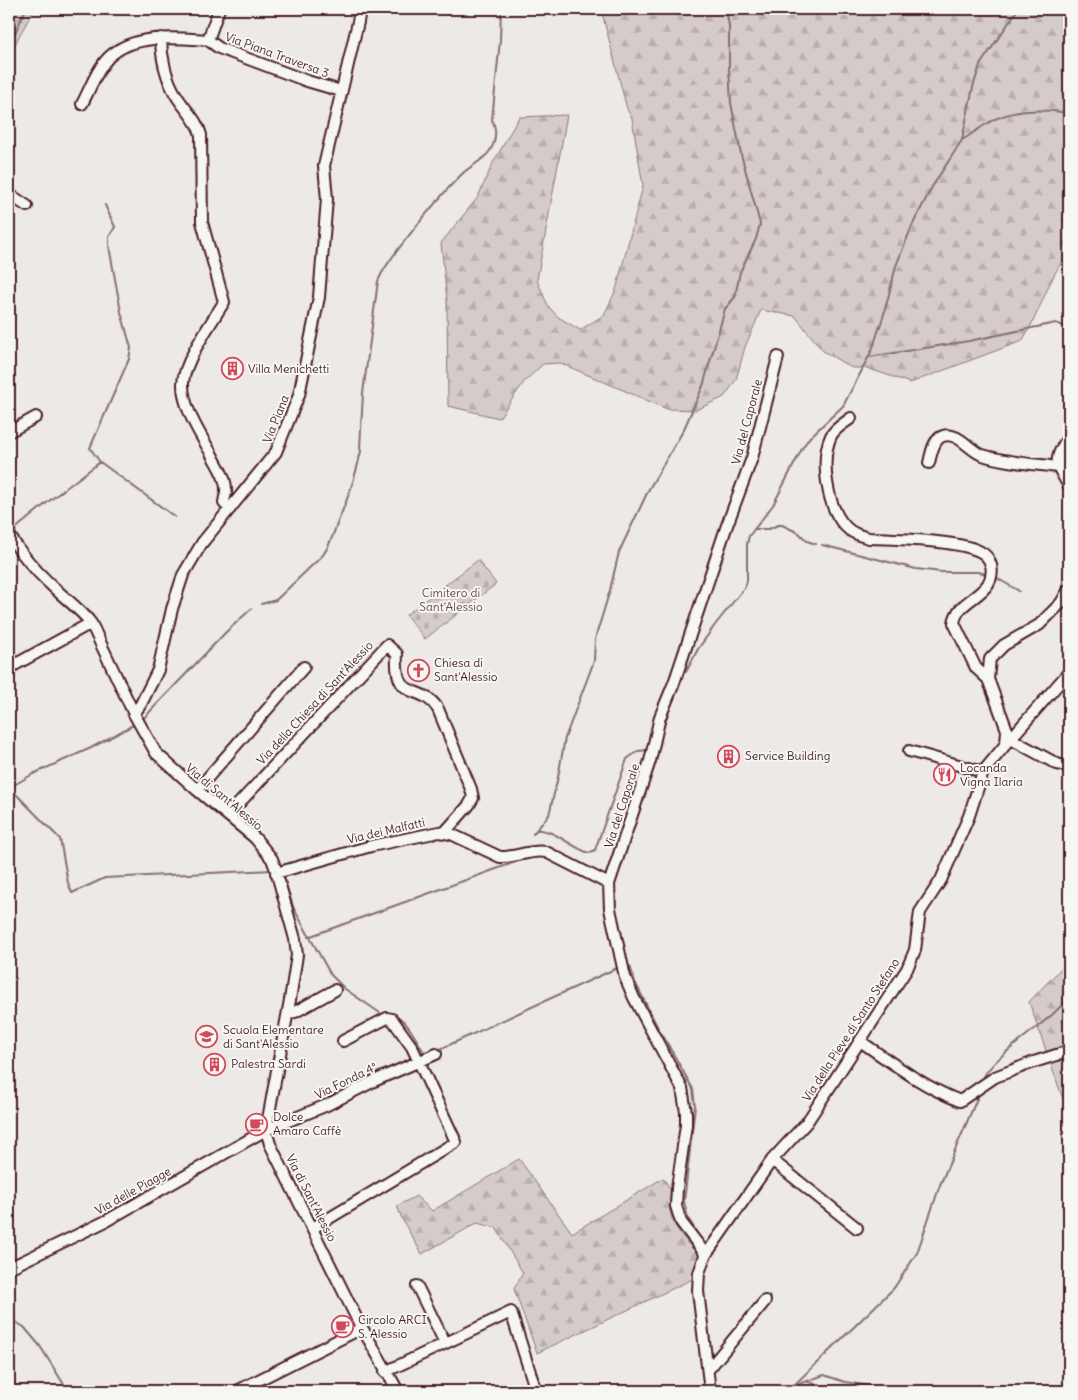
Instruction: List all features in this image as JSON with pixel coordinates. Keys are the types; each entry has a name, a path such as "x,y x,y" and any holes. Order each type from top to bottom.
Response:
{"street":[{"name":"Via Piana Traversa 3","path":"219,9 208,40 219,48 270,66 307,82 341,91"},
{"name":"Via Piana","path":"134,714 142,704 158,670 182,574 202,543 276,452 299,395 319,297 327,199 324,166 360,9"},
{"path":"161,38 161,51 168,78 175,94 199,127 201,135 202,222 224,302 196,349 185,371 183,384 194,424 220,469 225,482 224,503 230,509"},
{"path":"82,104 103,64 110,56 142,40 161,38 208,40"},
{"path":"9,194 27,206"},
{"name":"Via del Caporale","path":"705,1256 681,1222 676,1206 686,1126 682,1088 634,998 626,977 610,909 609,884 650,761 660,717 674,683 726,528 752,458 778,357"},
{"path":"9,432 36,417"},
{"path":"851,418 832,434 829,444 826,474 834,510 850,531 860,536 960,546 979,551 986,556 992,565 992,575 987,585 965,603 955,615 954,623 976,668 988,679"},
{"path":"929,463 933,448 938,439 943,436 949,436 956,438 981,454 1058,467"},
{"path":"1069,436 1058,454 1058,467 1069,486"},
{"name":"Via di Sant'Alessio","path":"9,535 26,558 48,582 91,624 134,714 156,753 255,838 272,859 278,871 297,948 296,969 266,1130 270,1144 362,1328 385,1372 398,1391"},
{"path":"1069,589 1061,603 1039,625 1004,645 990,659 988,679 1007,730 1009,741 1057,764 1069,767"},
{"path":"9,668 91,624"},
{"name":"Via della Chiesa di Sant'Alessio","path":"228,815 387,645 397,654 399,679 402,683 410,692 429,699 438,709 471,789 472,798 469,805 445,832"},
{"path":"197,790 304,668"},
{"name":"Via della Pieve di Santo Stefano","path":"710,1391 698,1292 699,1273 705,1256 772,1160 807,1122 907,969 915,950 920,912 941,880 969,816 983,772 1069,672"},
{"path":"909,752 983,772"},
{"name":"Via dei Malfatti","path":"278,871 371,846 445,832 500,857 509,858 539,850 546,852 609,884"},
{"path":"288,1014 335,990"},
{"path":"313,1228 456,1142 412,1047 392,1019 385,1019 342,1041"},
{"path":"860,1041 914,1077 960,1101 995,1078 1034,1062 1069,1051"},
{"name":"Via Fonda 4°","path":"266,1130 327,1105 374,1081 436,1054"},
{"name":"Via delle Piagge","path":"9,1268 106,1222 266,1130"},
{"path":"772,1160 857,1228"},
{"path":"417,1286 445,1343"},
{"path":"708,1370 765,1301"},
{"path":"385,1372 511,1312 536,1391"},
{"path":"237,1391 362,1328"}],"green space":[{"path":"34,9 9,55 9,10"},
{"path":"601,9 1069,9 1069,251 1055,273 1022,341 910,383 867,368 852,368 823,351 795,316 761,310 745,347 736,380 724,397 696,410 667,409 560,363 543,364 524,382 499,418 448,406 447,300 441,243 478,197 493,163 519,117 567,115 537,280 548,306 558,317 580,330 604,315 616,290 643,186 632,118 627,109"},
{"name":"Cimitero di Sant'Alessio","path":"478,560 496,584 425,639 406,615"},
{"path":"1069,960 1069,1102 1063,1099 1029,1002"},
{"path":"519,1159 572,1233 663,1178 672,1191 670,1210 672,1218 681,1234 699,1256 695,1278 537,1353 514,1289 523,1273 496,1228 477,1223 422,1254 403,1221 397,1206 416,1196 432,1211"}],"waterway":[{"path":"9,46 26,9"},
{"path":"261,604 276,600 323,555 349,494 361,451 363,393 380,276 396,252 437,200 463,173 486,155 493,144 495,132 492,120 500,40 501,9"},
{"path":"533,834 549,815 565,738 594,661 595,639 619,552 649,489 683,431 703,386 725,309 735,297 740,272 756,239 760,224 741,154 731,103 729,26 726,9"},
{"path":"686,672 698,649 745,587 747,581 747,544 749,536 773,505 809,438 843,406 862,370 872,350 884,314 896,266 912,226 932,187 962,140 973,87 980,65 1018,9"},
{"path":"962,140 997,118 1017,112 1038,110 1069,113"},
{"path":"105,205 115,227 109,237 109,246 121,312 131,348 129,359 90,448 100,462 175,517"},
{"path":"869,357 969,341 1056,323 1069,328"},
{"path":"15,532 14,530 49,501 100,462"},
{"path":"754,529 769,529 782,525 799,533 807,541 816,544"},
{"path":"15,532 21,544 43,570"},
{"path":"822,545 916,569 986,574"},
{"path":"50,577 91,613 135,703"},
{"path":"995,577 1019,591"},
{"path":"141,721 226,632 251,609"},
{"path":"664,724 679,685"},
{"path":"9,788 33,774 91,748 135,724"},
{"path":"538,830 550,832 589,853 595,850 627,759 638,751 649,750"},
{"path":"9,787 60,839 68,883 72,893 105,878 273,870"},
{"path":"427,829 442,827"},
{"path":"511,851 528,847"},
{"path":"308,937 524,859"},
{"path":"283,875 294,909 331,975 345,989 383,1015"},
{"path":"630,966 635,982 658,1028"},
{"path":"438,1050 617,968"},
{"path":"983,1080 986,1073 1002,1056 1053,1014 1069,998"},
{"path":"388,1014 400,1018 405,1023 426,1055"},
{"path":"662,1034 693,1089 695,1106 684,1202 688,1218 700,1238"},
{"path":"789,1390 894,1288 917,1253 940,1185 979,1094"},
{"path":"9,1318 24,1327 40,1346 68,1391"},
{"path":"793,1386 824,1375 845,1382 902,1391"},
{"path":"808,1382 813,1383 824,1391"}],"place":[{"name":"Villa Menichetti","path":"232,369"},
{"name":"Chiesa di Sant'Alessio","path":"418,670"},
{"name":"Service Building","path":"729,756"},
{"name":"Locanda Vigna Ilaria","path":"944,775"},
{"name":"Scuola Elementare di Sant'Alessio","path":"207,1037"},
{"name":"Palestra Sardi","path":"215,1064"},
{"name":"Dolce Amaro Caffè","path":"257,1124"},
{"name":"Circolo ARCI S. Alessio","path":"342,1327"}]}
